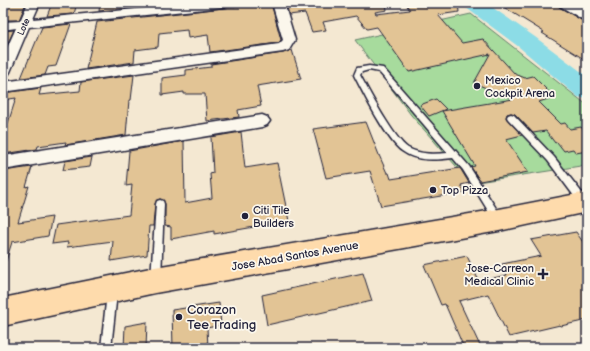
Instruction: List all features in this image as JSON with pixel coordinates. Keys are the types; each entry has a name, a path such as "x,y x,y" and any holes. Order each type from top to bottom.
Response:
{"highway":[{"name":"Jose Abad Santos Avenue","path":"3,312 156,280 499,220 585,203"}],"street":[{"name":"Lote","path":"3,72 34,3"},
{"path":"3,26 233,3"},
{"path":"3,87 278,49 284,47 289,40 278,3"},
{"path":"565,3 587,16"},
{"path":"3,163 262,121"}],"lane":[{"path":"455,155 429,158 402,148 363,89 357,75 359,70 370,68 381,70 455,155 466,168 499,220"},
{"path":"511,117 551,159 585,203"},
{"path":"156,280 160,204"},
{"path":"106,348 112,290"}],"green space":[{"name":"Mexico Cockpit Arena","path":"471,14 587,105 587,165 471,183 411,115 355,40"}],"building":[{"path":"3,3 26,3 19,20 3,20"},
{"path":"52,3 77,3 74,14 47,16"},
{"path":"100,3 181,3 99,11"},
{"path":"271,3 281,40 278,43 210,52 208,35 188,38 187,30 159,33 158,47 135,50 134,62 86,69 97,22 233,7 240,4"},
{"path":"286,3 386,3 387,10 375,12 376,14 410,10 405,3 458,3 459,12 438,15 462,43 483,39 515,74 525,78 533,76 554,97 539,102 561,124 565,123 570,129 581,127 587,134 587,151 576,153 573,149 564,151 557,142 555,143 546,131 533,133 515,114 507,114 506,118 522,135 506,139 528,172 480,181 471,167 475,166 442,111 513,99 474,83 490,54 409,72 377,27 367,29 356,16 323,22 326,30 312,32 305,13 289,15"},
{"path":"497,3 557,3 559,7 581,20 587,21 587,61 542,33 544,32"},
{"path":"71,24 56,66 48,67 45,75 21,78 42,27"},
{"path":"14,30 3,53 3,31"},
{"path":"292,50 301,79 257,86 261,106 238,110 239,117 207,121 205,94 184,94 184,92 162,95 162,78 186,75 186,70 211,67 211,64 283,53"},
{"path":"134,75 131,100 129,100 126,135 65,145 66,142 38,146 37,149 3,154 3,139 16,98 3,100 3,93 41,88 39,95 80,91 81,82"},
{"path":"436,99 446,109 429,116 420,105"},
{"path":"366,122 379,155 391,179 460,168 469,183 461,185 465,192 381,206 370,171 326,178 313,129"},
{"path":"241,132 245,168 277,163 289,221 214,234 214,231 171,239 171,227 165,226 165,204 163,200 160,199 157,200 155,204 153,226 149,226 147,255 111,261 113,241 67,247 68,242 52,244 56,225 129,215 132,185 126,186 129,151 184,141 185,203 212,198 210,174 213,173 211,137"},
{"path":"92,157 90,167 63,170 65,161"},
{"path":"32,167 26,187 29,186 18,222 52,217 48,236 12,242 6,261 3,260 3,171"},
{"path":"576,232 587,248 587,320 509,337 488,294 459,301 481,348 464,348 445,304 441,305 424,265 467,256 479,281 507,275 502,264 541,256 531,240"},
{"path":"363,273 372,301 267,325 262,295"},
{"path":"219,303 221,325 207,328 208,348 173,348 172,310"},
{"path":"147,322 146,348 124,348 125,326"}],"waterway":[{"path":"472,3 527,42 587,90"}],"place":[{"name":"Mexico Cockpit Arena","path":"477,86"},
{"name":"Top Pizza","path":"433,190"},
{"name":"Citi Tile Builders","path":"245,216"},
{"name":"Jose-Carreon Medical Clinic","path":"543,274"},
{"name":"Corazon Tee Trading","path":"179,317"}]}
